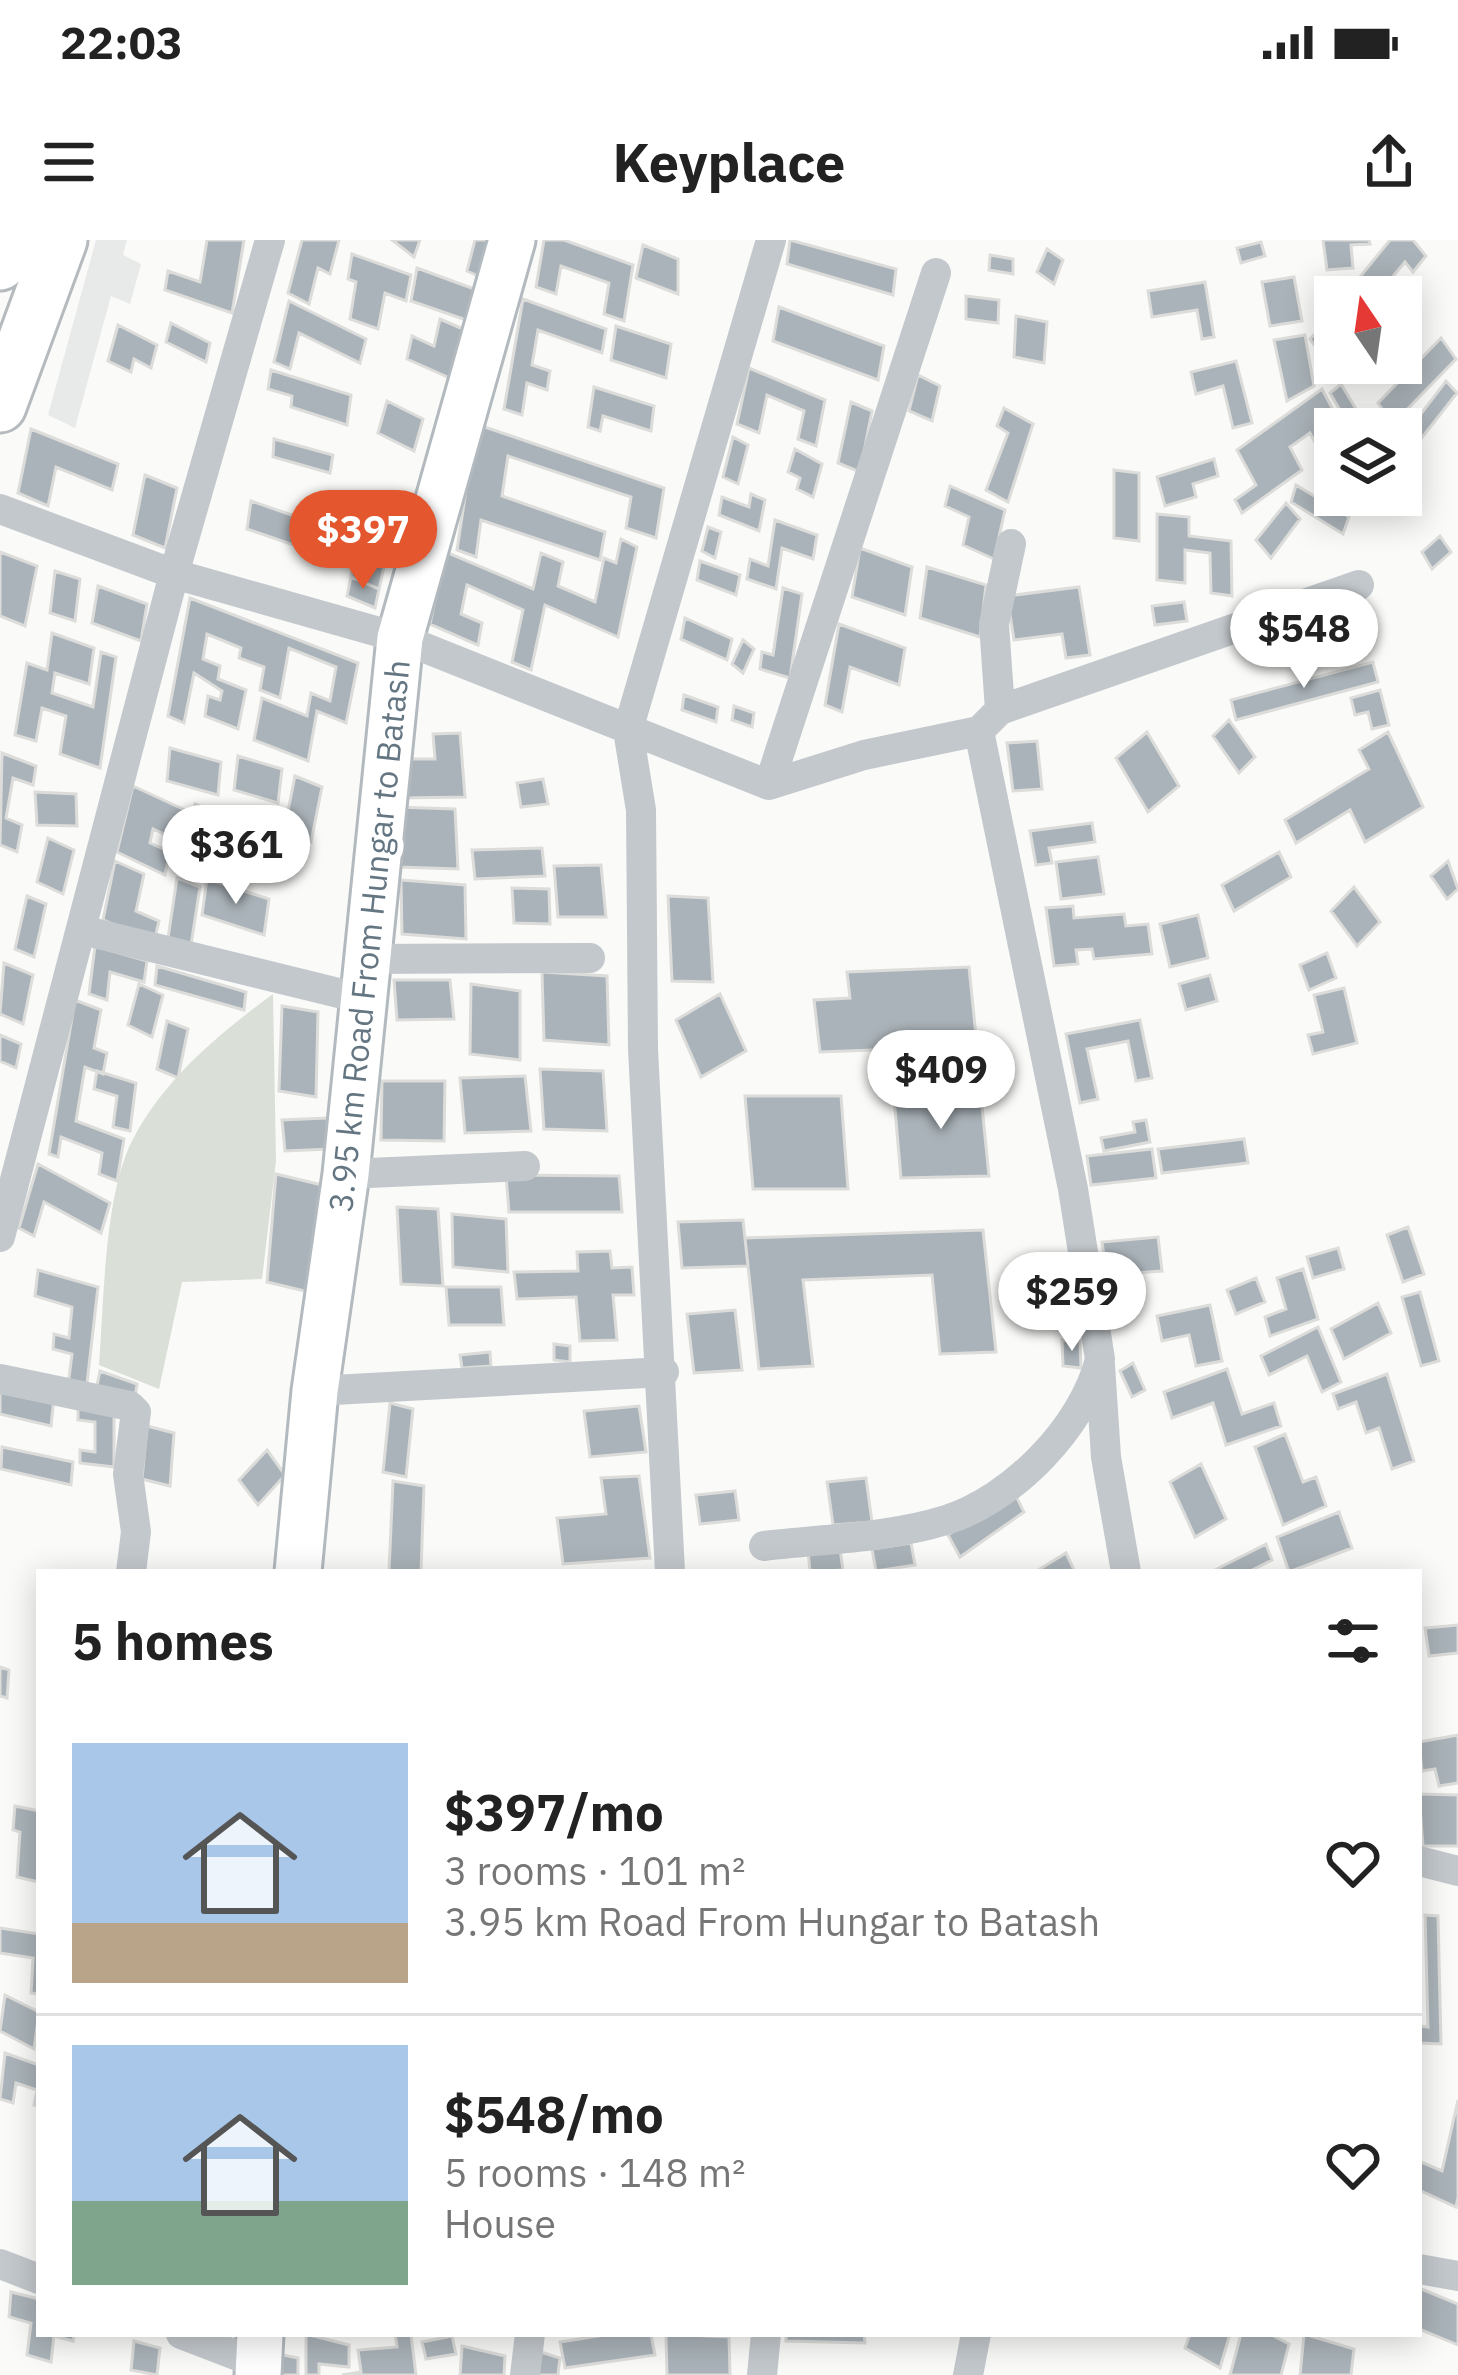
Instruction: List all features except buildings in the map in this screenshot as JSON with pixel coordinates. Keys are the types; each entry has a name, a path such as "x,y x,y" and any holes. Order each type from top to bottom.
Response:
{"main road":[{"path":"0,263 8,240"},
{"path":"2,397 61,240"}],"street":[{"path":"0,1237 174,574 270,240"},
{"name":"3.95 km Road From Hungar to Batash","path":"298,1569 315,1391 346,1174 400,638 512,240"},
{"path":"670,1569 664,1372 643,1049 640,810 628,730 771,240"},
{"path":"769,785 936,273"},
{"path":"0,509 174,574 400,638 769,785 990,720 1359,585"},
{"path":"1011,544 994,624 990,720 1073,1189 1100,1360 1106,1457 1125,1569"},
{"path":"82,930 363,979 590,958"},
{"path":"346,1174 525,1166"},
{"path":"764,1546 951,1520 1004,1489 1054,1443 1094,1382 1100,1360"},
{"path":"315,1391 664,1372"},
{"path":"0,1379 130,1406 136,1412 128,1474 136,1532 131,1569"},
{"path":"1422,1862 1458,1871"},
{"path":"0,2264 36,2278"},
{"path":"1422,2270 1458,2276"},
{"path":"191,2337 259,2358"},
{"path":"525,2375 530,2337"},
{"path":"762,2375 766,2337"},
{"path":"968,2375 975,2337"}],"shaded area":[{"path":"96,240 127,240 123,255 141,264 130,304 111,296 75,428 48,415"},
{"path":"273,994 276,1161 262,1279 182,1282 159,1389 99,1365 107,1249 123,1162 146,1117 177,1077 213,1041"}]}
